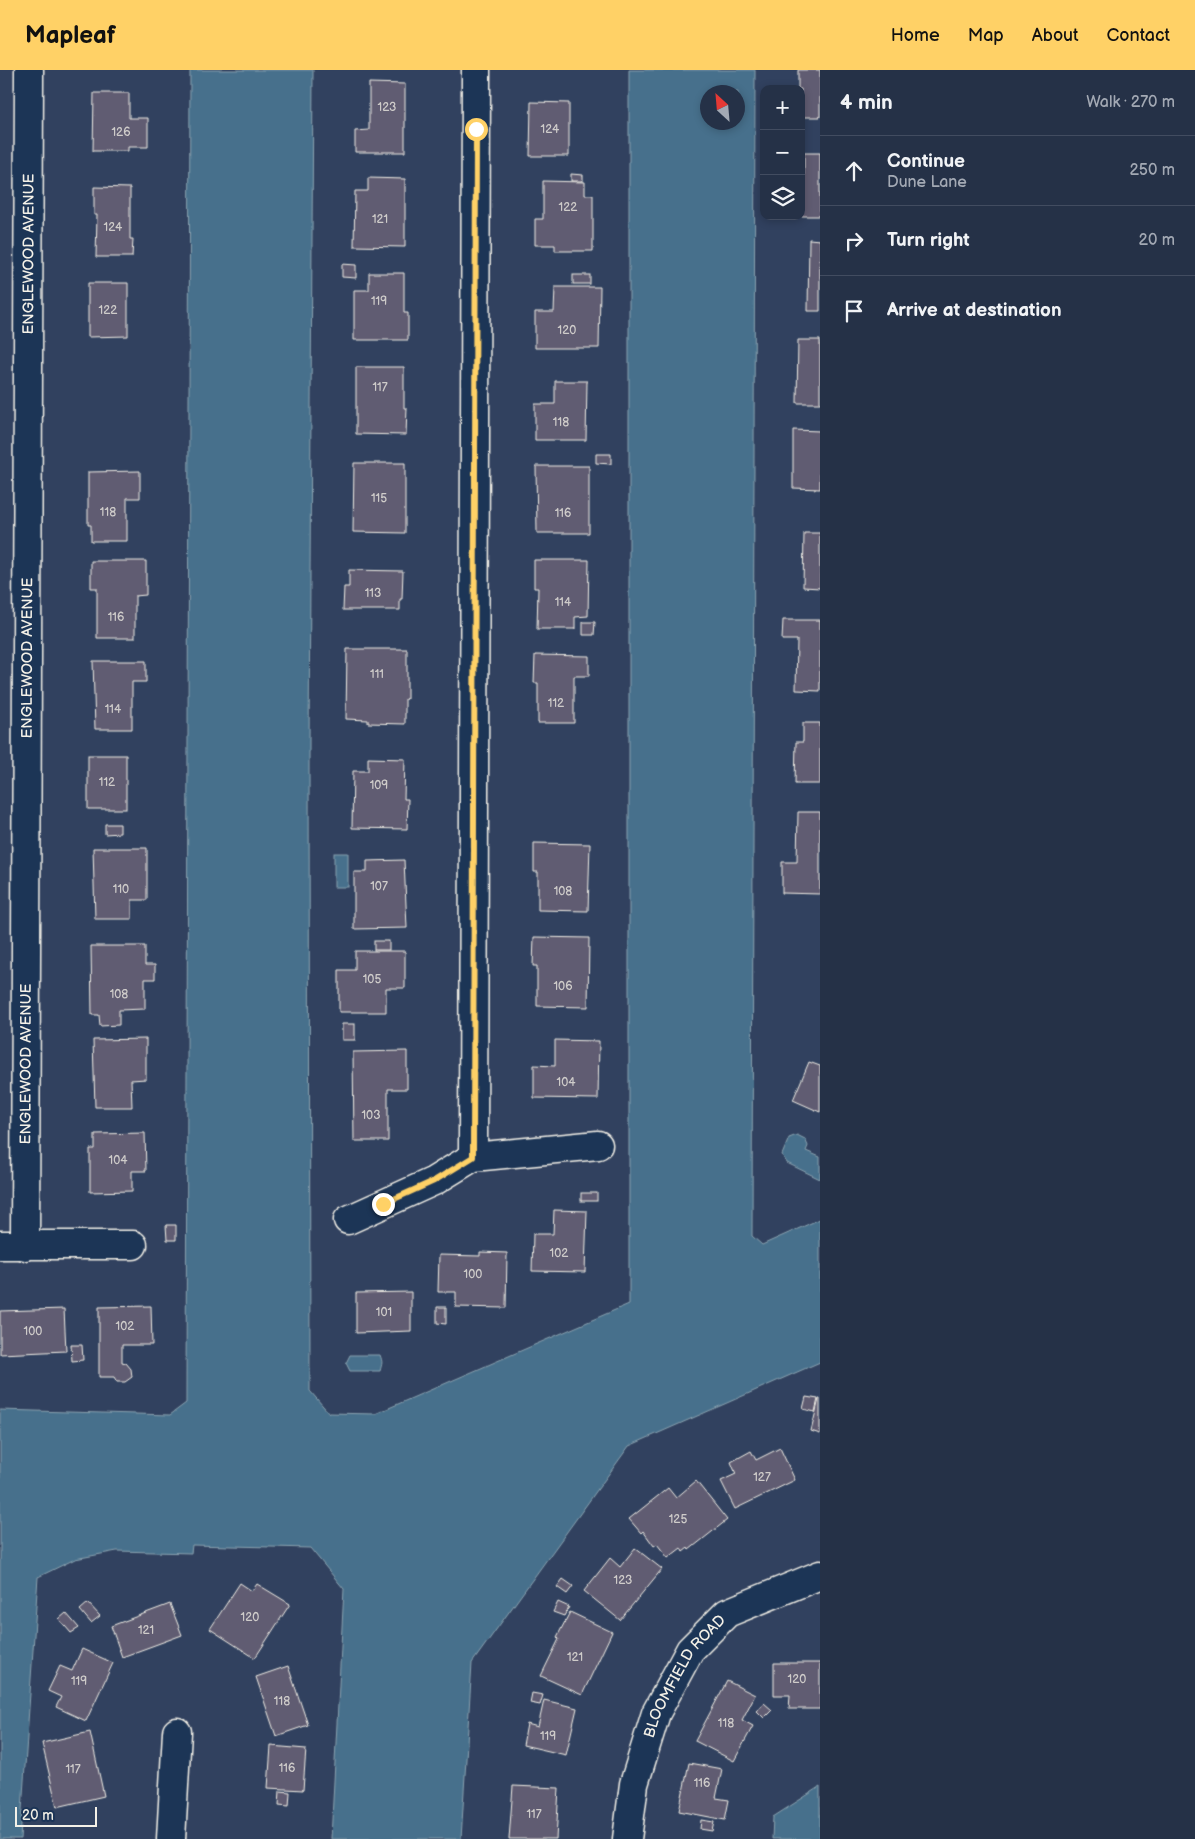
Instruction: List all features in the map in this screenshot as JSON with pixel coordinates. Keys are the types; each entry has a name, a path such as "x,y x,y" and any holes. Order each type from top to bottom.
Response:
{"street":[{"name":"ENGLEWOOD AVENUE","path":"13,1245 29,70"},
{"path":"473,1157 476,70"},
{"path":"348,1220 434,1181 473,1157 598,1146"},
{"path":"13,1245 133,1245"},
{"name":"BLOOMFIELD ROAD","path":"627,1839 634,1784 656,1713 690,1650 727,1614 820,1575"},
{"path":"171,1839 177,1732"}],"water":[{"path":"190,70 313,70 309,745 310,1391 329,1413 375,1414 629,1304 629,70 755,70 752,1236 762,1245 820,1219 820,1362 629,1446 472,1663 461,1839 331,1839 344,1589 310,1548 192,1545 191,1553 117,1551 75,1559 38,1577 20,1839 0,1839 0,1410 170,1415 186,1403"},
{"path":"334,853 348,853 348,887 334,887"},
{"path":"797,1135 805,1139 808,1146 806,1151 820,1157 820,1179 787,1163 782,1155 789,1138"},
{"path":"350,1355 380,1355 382,1363 380,1371 350,1371 346,1363"},
{"path":"820,1787 820,1839 772,1839 773,1817"}],"building":[{"path":"798,70 820,70 820,117 805,117 805,85 798,85"},
{"path":"369,83 405,84 405,152 355,152 355,131 369,130"},
{"path":"94,93 129,93 129,118 148,118 148,147 128,147 128,151 93,151"},
{"path":"531,102 569,103 569,156 530,156"},
{"path":"805,153 820,153 820,216 805,216"},
{"path":"571,174 583,175 583,181 571,181"},
{"path":"368,178 405,179 405,247 354,246 355,191 368,191"},
{"path":"543,181 585,182 585,195 593,195 593,251 555,251 555,245 535,245 535,219 543,219"},
{"path":"94,187 130,188 130,239 133,239 132,257 96,257 97,215 94,215"},
{"path":"809,239 820,240 820,311 808,311"},
{"path":"342,264 356,265 356,278 342,277"},
{"path":"369,273 404,273 404,313 408,313 408,340 354,340 354,290 369,290"},
{"path":"573,275 590,275 590,284 573,284"},
{"path":"88,283 128,283 128,336 88,337"},
{"path":"555,287 600,287 599,348 535,348 535,312 554,312"},
{"path":"798,340 820,340 820,403 797,403"},
{"path":"356,367 404,367 404,408 407,408 406,435 356,434"},
{"path":"555,381 587,381 586,440 535,440 535,404 555,404"},
{"path":"793,430 820,431 820,489 793,488"},
{"path":"596,454 611,454 611,464 596,463"},
{"path":"354,463 405,463 405,533 353,532"},
{"path":"536,466 589,466 589,533 537,533"},
{"path":"140,471 140,498 127,498 127,541 91,541 91,525 88,525 88,472"},
{"path":"804,533 820,533 820,588 803,587"},
{"path":"534,560 589,560 588,616 575,617 575,629 537,629 538,588 534,588"},
{"path":"91,561 146,561 146,595 135,596 135,638 97,638 97,588 91,588"},
{"path":"349,570 403,571 400,610 343,610 344,587 349,587"},
{"path":"783,620 820,620 820,691 796,690 797,640 782,640"},
{"path":"583,622 595,622 594,635 583,635"},
{"path":"347,649 407,649 405,724 368,723 368,720 346,719"},
{"path":"535,655 589,656 589,676 574,676 574,723 538,723 538,683 534,683"},
{"path":"93,661 146,661 146,682 132,682 132,729 95,729"},
{"path":"803,723 820,723 820,784 795,784 796,742 803,742"},
{"path":"88,755 126,755 126,809 88,809"},
{"path":"368,758 405,759 404,799 408,799 407,829 352,828 353,771 368,771"},
{"path":"798,812 820,812 820,894 782,893 782,862 797,862"},
{"path":"105,824 120,824 120,833 105,834"},
{"path":"534,843 590,844 588,911 538,910 538,872 534,872"},
{"path":"93,848 147,848 147,900 132,900 132,919 95,919"},
{"path":"404,860 407,928 354,929 354,872 367,872 367,861"},
{"path":"534,937 589,938 588,1007 537,1006 537,966 533,966"},
{"path":"374,941 389,941 389,950 374,950"},
{"path":"91,946 145,946 145,965 155,965 155,979 145,979 145,1009 119,1010 119,1025 100,1026 99,1015 92,1015"},
{"path":"355,951 405,951 405,988 386,988 386,1012 339,1012 339,970 355,970"},
{"path":"342,1024 355,1024 355,1040 342,1040"},
{"path":"146,1039 146,1079 131,1080 132,1107 95,1107 93,1040"},
{"path":"555,1040 599,1041 598,1099 534,1098 534,1065 555,1066"},
{"path":"407,1051 407,1089 388,1089 388,1141 354,1141 353,1052"},
{"path":"809,1062 820,1066 820,1112 793,1100"},
{"path":"145,1133 146,1171 132,1171 132,1191 90,1192 90,1149 95,1149 95,1134"},
{"path":"581,1193 597,1193 597,1201 581,1201"},
{"path":"554,1210 587,1211 585,1272 532,1271 533,1234 553,1234"},
{"path":"166,1225 176,1225 176,1240 167,1240"},
{"path":"480,1252 507,1253 506,1308 456,1307 456,1292 438,1292 439,1255 480,1256"},
{"path":"411,1292 411,1331 356,1333 356,1293"},
{"path":"151,1306 152,1345 122,1345 122,1362 126,1363 131,1369 132,1377 125,1382 117,1382 114,1377 99,1377 99,1307"},
{"path":"437,1307 446,1307 446,1324 437,1323"},
{"path":"64,1309 66,1351 0,1354 0,1311"},
{"path":"71,1345 82,1345 83,1360 72,1361"},
{"path":"806,1397 818,1399 815,1412 803,1409"},
{"path":"820,1399 820,1434 811,1431"},
{"path":"780,1448 795,1480 735,1509 721,1481 736,1474 731,1462 751,1451 756,1460"},
{"path":"696,1481 727,1520 689,1550 688,1548 683,1552 681,1548 668,1558 657,1544 654,1546 643,1531 641,1533 629,1519 668,1488 676,1498"},
{"path":"635,1548 662,1569 620,1620 584,1591 610,1558 620,1567"},
{"path":"563,1579 573,1586 567,1594 557,1587"},
{"path":"240,1583 252,1591 257,1584 290,1604 255,1658 210,1629"},
{"path":"558,1602 569,1607 564,1616 553,1612"},
{"path":"88,1603 100,1616 91,1623 80,1610"},
{"path":"170,1604 182,1635 122,1657 111,1626"},
{"path":"570,1612 612,1632 582,1695 541,1676 559,1639 557,1637"},
{"path":"66,1613 79,1628 71,1633 59,1619"},
{"path":"82,1649 113,1663 86,1721 56,1707 61,1697 48,1691 60,1666 72,1671"},
{"path":"774,1663 820,1663 820,1709 789,1709 790,1695 774,1695"},
{"path":"288,1666 308,1725 276,1736 256,1677"},
{"path":"727,1681 755,1695 742,1720 753,1726 734,1761 695,1741"},
{"path":"532,1693 543,1695 540,1705 530,1703"},
{"path":"544,1700 577,1708 566,1755 523,1745 527,1724 538,1727"},
{"path":"764,1703 772,1710 764,1718 757,1711"},
{"path":"90,1732 104,1796 57,1807 42,1743"},
{"path":"271,1746 306,1749 303,1790 268,1788"},
{"path":"689,1763 722,1769 716,1798 729,1800 725,1820 679,1811"},
{"path":"513,1786 559,1788 556,1839 509,1839"},
{"path":"280,1791 290,1792 289,1806 279,1805"},
{"path":"701,1820 714,1822 712,1831 700,1829"}],"route":[{"path":"383,1204 434,1181 473,1157 476,129"}]}
